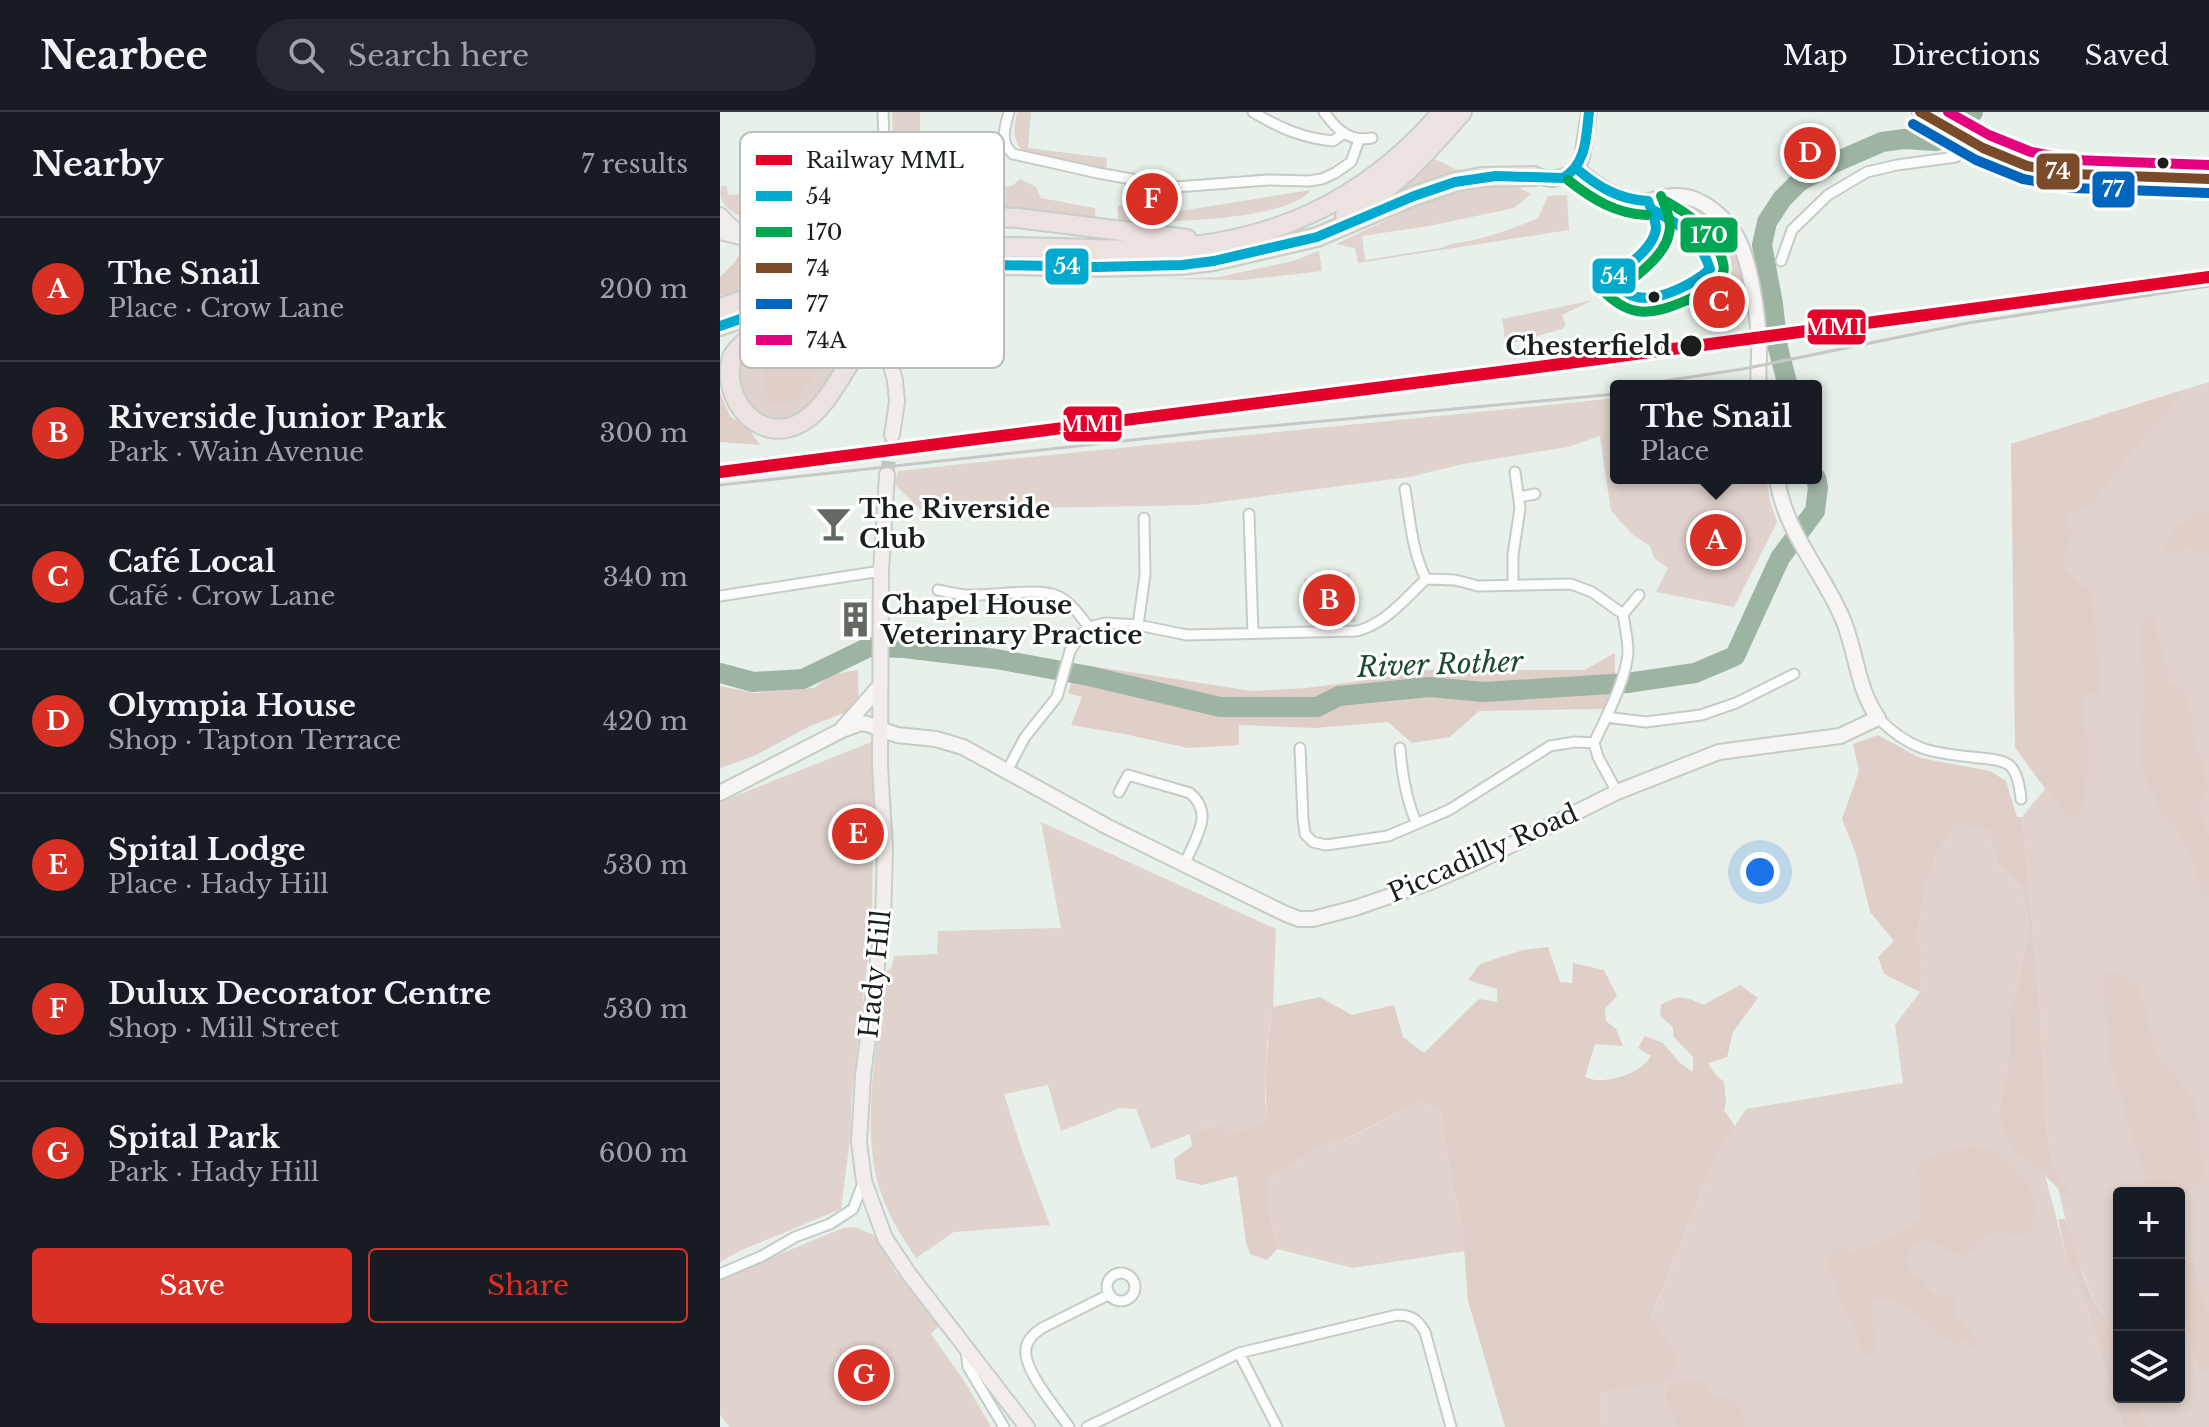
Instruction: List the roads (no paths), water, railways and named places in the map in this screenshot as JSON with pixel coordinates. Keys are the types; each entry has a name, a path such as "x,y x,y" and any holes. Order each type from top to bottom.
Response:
{"highway":[{"path":"1004,247 1150,249 1233,241 1340,200 1381,173 1424,134 1442,112"},
{"path":"1281,244 1335,221 1388,188 1417,163 1462,112"},
{"path":"1004,265 1182,265 1235,257 1317,237 1455,182 1496,176 1534,176"},
{"path":"1004,216 1214,243"},
{"path":"720,308 740,301"},
{"path":"720,326 740,320"},
{"path":"740,348 731,357 726,384 730,396 749,421 773,430 802,422 814,412 846,368"}],"main road":[{"path":"720,215 740,235"},
{"path":"720,232 740,237"},
{"path":"892,368 897,402 892,435"},
{"name":"Hady Hill","path":"887,475 879,687 885,849 883,919 863,1076 859,1142 864,1181 885,1238 909,1274 1027,1427"}],"street":[{"path":"883,112 884,132"},
{"path":"1009,112 1004,141 1013,154 1176,187 1322,179 1351,162 1359,140"},
{"path":"1253,112 1286,131 1310,138 1333,141 1344,133"},
{"path":"1324,112 1344,133 1359,140 1372,138"},
{"path":"1534,176 1563,178 1572,174 1580,163 1589,112"},
{"path":"1920,112 1969,141 2027,166 2073,174 2209,179"},
{"path":"1781,261 1792,230 1828,195 1867,172 1956,157 1969,141"},
{"path":"1580,163 1609,193 1648,201 1677,196 1692,199 1706,205 1731,228 1739,241 1757,317 1758,380"},
{"path":"1513,585 1513,555 1520,508 1515,472"},
{"path":"1778,484 1788,520 1842,616 1860,685 1867,703 1878,718 1905,742 1932,753 2006,763 2011,766 2019,783 2021,799"},
{"path":"1405,489 1413,543 1426,579"},
{"path":"1519,497 1535,494"},
{"path":"1249,514 1253,633"},
{"path":"1138,625 1145,575 1144,518"},
{"path":"720,596 881,571"},
{"path":"1007,771 1025,737 1057,697 1070,651 1089,627 1105,623 1138,625 1187,635 1357,631 1384,618 1426,579 1455,580 1478,586 1571,584 1592,592 1623,614 1626,664 1594,743 1617,792"},
{"path":"938,590 970,595 1051,594 1072,606 1089,627"},
{"path":"1623,614 1639,595"},
{"path":"1606,717 1646,722 1701,715 1736,703 1794,674"},
{"path":"720,793 842,730 879,687"},
{"name":"Piccadilly Road","path":"842,730 861,723 897,735 936,739 963,747 1106,826 1286,914 1299,919 1313,919 1428,883 1617,792 1719,752 1840,736 1878,718"},
{"path":"1300,748 1305,834 1313,842 1326,845 1388,836 1449,810 1550,746 1594,743"},
{"path":"1400,748 1407,795 1417,824"},
{"path":"1119,792 1128,775 1190,793 1198,800 1203,817 1185,863"},
{"path":"720,1274 762,1256 795,1237 830,1224 853,1209 864,1181"},
{"path":"1069,1427 1039,1384 1025,1351 1033,1335 1110,1294"},
{"path":"1087,1427 1239,1353 1397,1315 1408,1315 1418,1321 1425,1332 1451,1427"},
{"name":"Hady Hill","path":"966,1347 968,1367 1004,1427"},
{"path":"1239,1353 1277,1427"}],"waterway":[{"name":"River Rother","path":"1786,380 1778,348 1762,245 1767,222 1782,199 1799,182 1882,142 1904,139 1936,141 1948,137 1973,112"},
{"name":"River Rother","path":"720,673 753,682 803,679 869,647 904,648 996,659 1089,676 1220,707 1317,707 1339,696 1429,687 1484,692 1627,683 1695,673 1735,656 1780,558 1815,511 1817,484"}],"tunnel":[{"path":"887,475 892,435"}],"railway":[{"path":"1671,380 1743,369 1968,323 2209,286"},
{"path":"720,485 1205,432 1610,395"}],"rail line":[{"name":"MML","path":"720,472 2209,277"}],"place":[{"name":"Olympia House","path":"1810,153"},
{"name":"Dulux Decorator Centre","path":"1152,199"},
{"name":"Café Local","path":"1719,302"},
{"name":"Chesterfield","path":"1691,346"},
{"name":"The Riverside Club","path":"833,524"},
{"name":"The Snail","path":"1716,540"},
{"name":"Riverside Junior Park","path":"1329,600"},
{"name":"Chapel House Veterinary Practice","path":"855,620"},
{"name":"Spital Lodge","path":"858,834"},
{"name":"Spital Park","path":"864,1375"}]}
